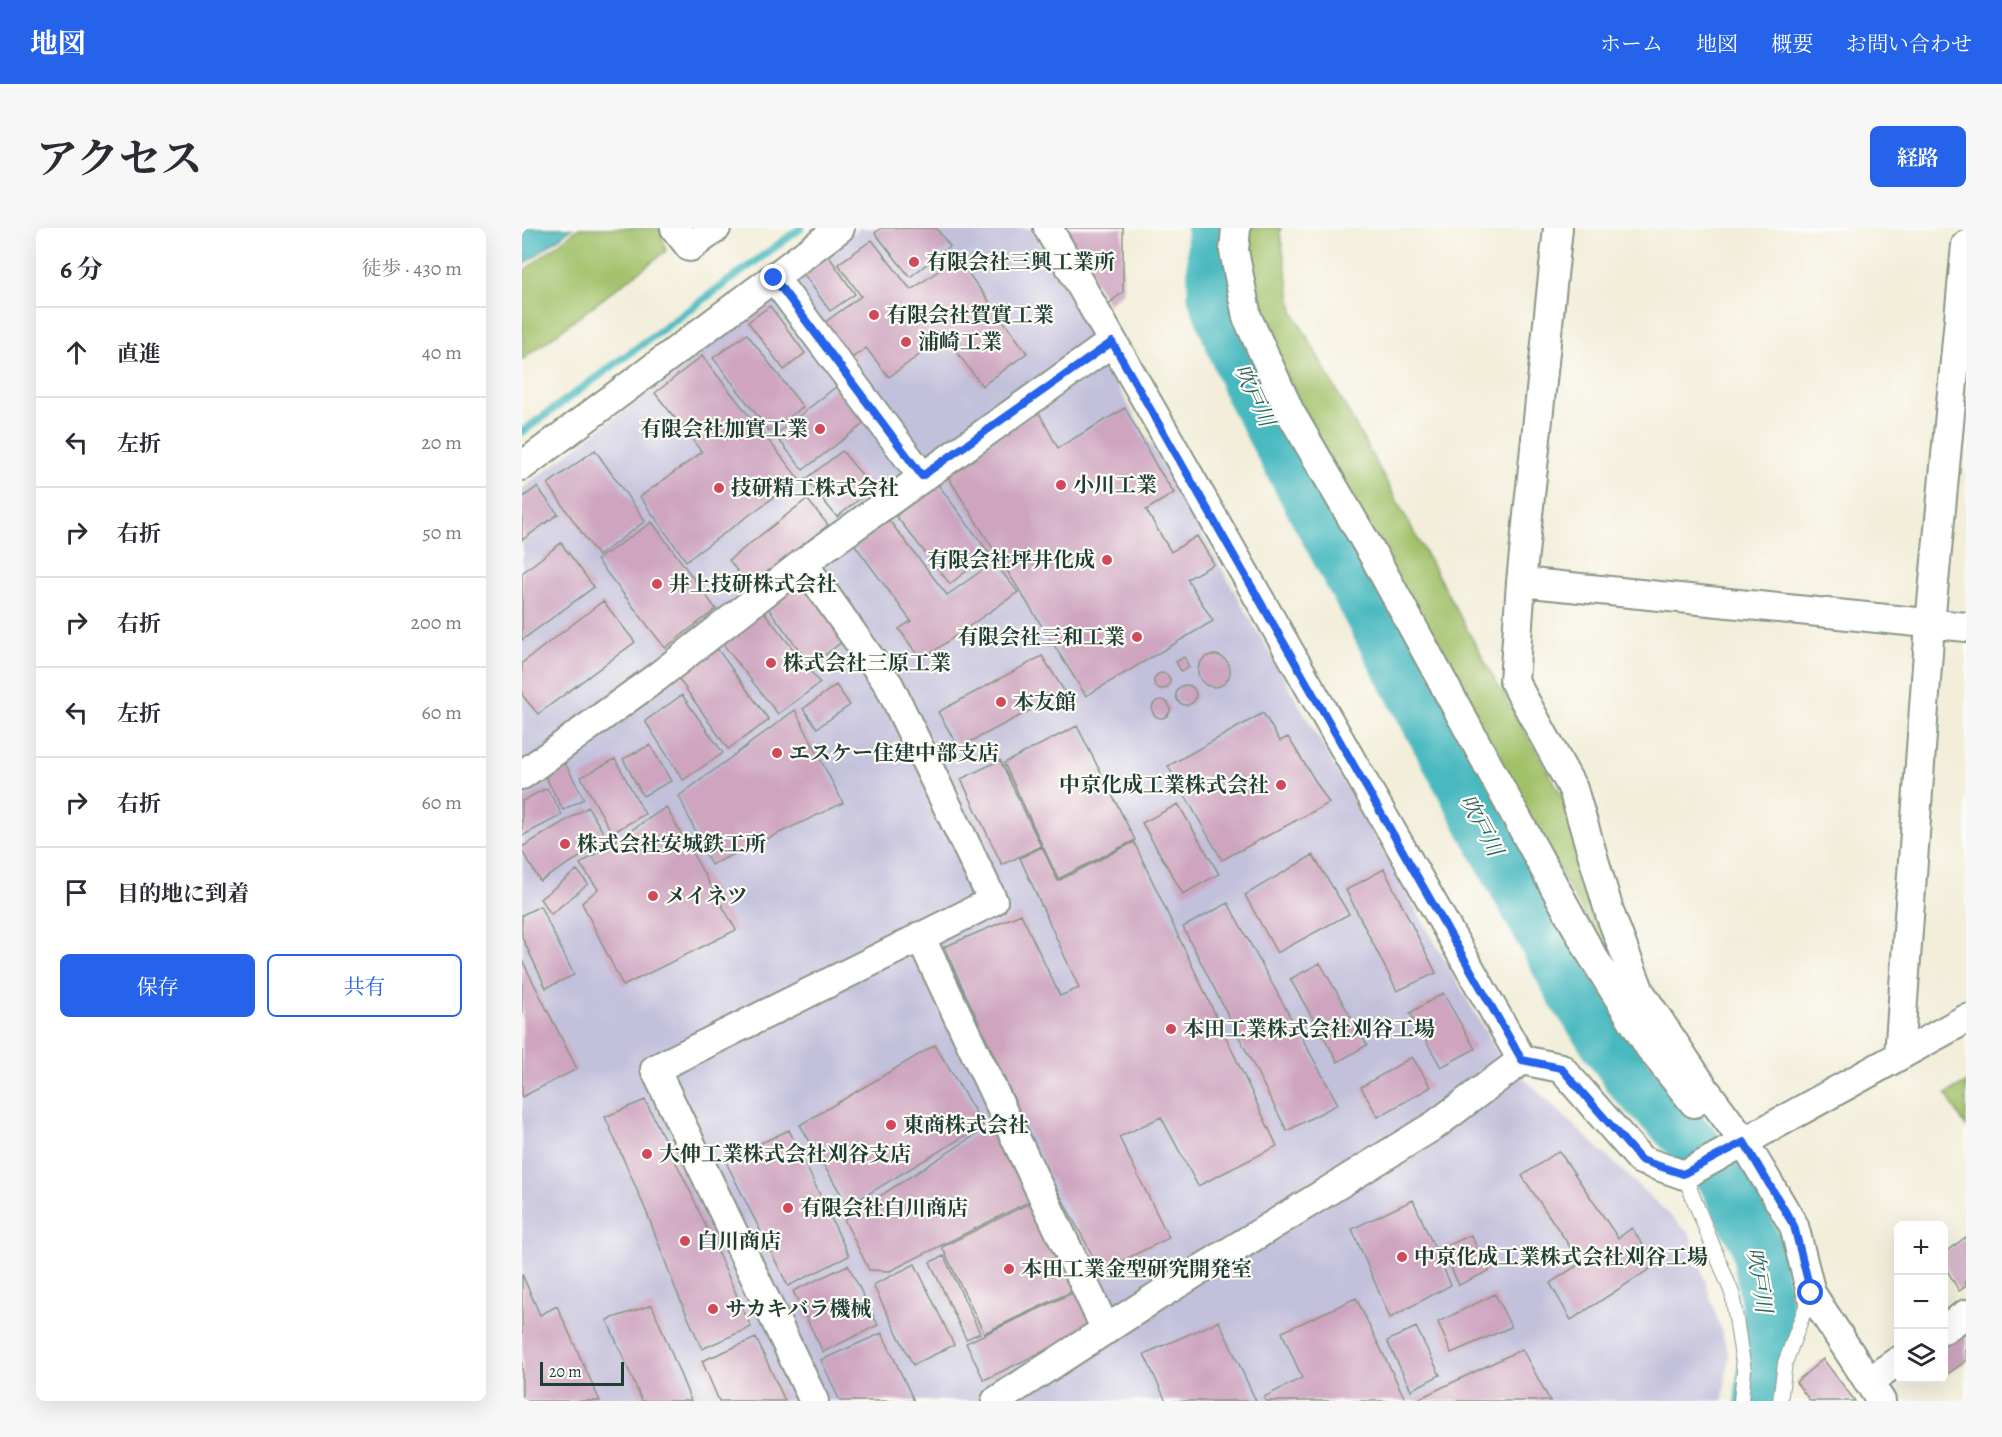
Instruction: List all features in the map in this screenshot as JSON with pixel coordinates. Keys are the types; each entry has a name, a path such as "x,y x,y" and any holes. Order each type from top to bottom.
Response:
{"street":[{"path":"683,238 716,228"},
{"path":"522,466 840,228"},
{"path":"1048,228 1522,1060"},
{"path":"1236,228 1234,251 1247,317 1290,412 1380,568 1584,942 1650,1048 1714,1127 1744,1142"},
{"path":"1558,228 1521,582 1514,681 1573,789 1610,914 1640,992 1704,1088 1744,1142 1794,1226 1811,1293 1875,1392 1894,1367"},
{"path":"1899,1056 1930,624 1966,245"},
{"path":"774,278 922,476"},
{"path":"522,775 657,677 803,563 1112,342"},
{"path":"803,563 889,685 993,901 655,1069 814,1401"},
{"path":"1521,582 1966,627"},
{"path":"920,936 1106,1330"},
{"path":"996,1401 1156,1297 1435,1125 1522,1060 1561,1068 1641,1160 1683,1174 1966,1019"},
{"path":"1948,1326 1966,1314"}],"lane":[{"path":"1683,1174 1732,1293 1744,1370 1741,1401"},
{"path":"1780,1401 1785,1363 1811,1293"}],"shaded area":[{"path":"860,228 1032,228 1106,366 1499,1055 1690,1234 1729,1355 1723,1401 522,1401 522,489"}],"green space":[{"path":"579,228 660,228 666,251 522,360 522,272"},
{"path":"1244,228 1281,228 1293,311 1496,682 1563,797 1639,1012 1382,555 1254,316"},
{"path":"1966,1083 1966,1127 1946,1094"}],"water":[{"path":"522,228 572,228 522,266"}],"building":[{"name":"有限会社三興工業所","path":"881,228 936,228 950,246 910,277 875,233"},
{"path":"1064,228 1123,228 1123,292 1108,304"},
{"path":"872,240 911,290 957,258 1027,353 982,386 945,336 889,377 866,348 850,359 824,323 861,296 838,264"},
{"path":"825,251 855,294 830,311 800,269"},
{"path":"770,306 805,353 784,370 748,322"},
{"path":"747,334 803,407 769,431 713,358"},
{"name":"技研精工株式会社","path":"702,356 799,479 686,561 640,497 702,452 655,393"},
{"name":"有限会社加實工業","path":"837,386 866,422 803,470 775,435"},
{"path":"1125,408 1174,493 1146,510 1171,552 1197,536 1214,564 1187,579 1213,621 1086,696 946,474 1038,411 1058,448"},
{"path":"595,450 645,521 598,556 548,484"},
{"path":"842,451 873,488 837,517 806,479"},
{"path":"937,483 989,553 950,584 896,516"},
{"path":"537,487 558,514 522,540 522,498"},
{"path":"807,499 828,525 749,587 729,560"},
{"path":"888,519 947,595 994,562 1018,592 921,660 899,629 911,621 854,544"},
{"name":"井上技研株式会社","path":"652,522 716,609 665,648 597,560"},
{"path":"561,543 594,587 522,640 522,573"},
{"path":"801,582 844,640 811,666 768,608"},
{"path":"603,601 635,642 538,714 522,695 522,663"},
{"name":"株式会社三原工業","path":"763,611 820,683 778,714 722,643"},
{"path":"716,647 769,720 728,749 676,675"},
{"path":"1214,655 1225,660 1230,671 1225,682 1214,687 1203,682 1198,671 1203,660"},
{"name":"本友館","path":"1042,656 1065,692 959,748 938,712"},
{"path":"1184,657 1189,667 1181,671 1176,662"},
{"path":"1159,673 1165,673 1170,681 1168,687 1159,689 1154,684 1154,678"},
{"path":"836,685 850,705 817,728 803,709"},
{"path":"1186,685 1193,688 1196,695 1193,702 1186,705 1179,702 1176,695 1179,688"},
{"path":"682,695 723,753 683,780 645,721"},
{"path":"1161,700 1167,703 1170,709 1167,715 1161,718 1155,715 1152,709 1155,703"},
{"name":"エスケー住建中部支店","path":"795,710 843,803 711,865 679,796"},
{"path":"1263,713 1280,741 1288,737 1329,803 1222,860 1168,766"},
{"path":"1077,726 1135,840 1058,879 1004,763"},
{"path":"650,745 671,781 643,796 623,759"},
{"path":"615,759 645,814 612,833 581,777"},
{"path":"1000,760 1041,846 1002,865 961,779"},
{"path":"565,763 584,799 563,810 544,774"},
{"path":"547,788 562,815 522,836 522,801"},
{"path":"1178,804 1219,874 1183,894 1142,823"},
{"name":"株式会社安城鉄工所","path":"588,807 608,840 540,881 522,851 522,847"},
{"name":"メイネツ","path":"666,807 736,930 623,986 582,903 598,889 580,864"},
{"path":"1134,842 1277,1146 1198,1186 1161,1117 1119,1137 1169,1238 1101,1271 1047,1171 944,947 1021,914 1060,996 1079,988 1020,858 1042,847 1058,881"},
{"path":"1313,855 1349,914 1277,953 1245,895"},
{"path":"1384,869 1436,973 1397,991 1346,890"},
{"path":"577,870 588,884 551,914 540,899"},
{"path":"1228,903 1338,1104 1287,1131 1183,927"},
{"path":"540,906 574,975 546,988 522,937 522,915"},
{"path":"522,960 577,1069 522,1097"},
{"path":"1320,963 1367,1045 1338,1062 1290,979"},
{"path":"1443,993 1475,1049 1441,1067 1410,1013"},
{"name":"東商株式会社","path":"935,1045 983,1125 848,1206 800,1125"},
{"path":"1412,1057 1431,1087 1378,1117 1361,1087"},
{"path":"645,1100 690,1191 751,1327 702,1349 605,1117"},
{"path":"994,1123 1032,1200 890,1271 869,1270 844,1219"},
{"name":"有限会社白川商店","path":"789,1130 849,1256 788,1286 725,1160"},
{"path":"1559,1151 1618,1238 1632,1228 1656,1265 1571,1320 1550,1283 1581,1263 1522,1176"},
{"name":"中京化成工業株式会社刈谷工場","path":"1413,1200 1451,1285 1390,1318 1352,1229"},
{"name":"本田工業金型研究開発室","path":"1034,1201 1075,1290 984,1333 942,1247"},
{"path":"1471,1235 1489,1271 1459,1285 1442,1248"},
{"path":"1966,1237 1966,1286 1959,1291 1948,1272 1948,1250"},
{"path":"944,1256 980,1333 966,1339 930,1262"},
{"path":"915,1264 954,1345 913,1365 873,1285"},
{"path":"848,1265 878,1325 823,1352 793,1291"},
{"path":"522,1274 540,1315 557,1306 600,1401 522,1401"},
{"path":"1081,1289 1091,1328 984,1380 966,1343"},
{"path":"1495,1294 1511,1327 1451,1353 1438,1322"},
{"path":"1356,1298 1406,1401 1266,1401 1264,1397 1302,1378 1282,1332"},
{"path":"652,1305 691,1401 642,1401 607,1320"},
{"path":"1219,1321 1256,1401 1166,1401 1144,1354"},
{"path":"1416,1327 1440,1375 1411,1390 1387,1341"},
{"path":"1966,1327 1966,1361 1948,1373 1948,1340"},
{"path":"882,1333 914,1401 840,1401 821,1360"},
{"path":"756,1338 785,1401 719,1401 702,1361"},
{"path":"1522,1349 1550,1401 1414,1401"},
{"path":"1823,1359 1855,1401 1810,1401 1796,1382"}],"waterway":[{"path":"522,432 801,228"},
{"name":"吹戸川","path":"1212,228 1213,296 1249,389 1571,991 1630,1079 1695,1145 1723,1179 1756,1244 1768,1313 1760,1401"}],"place":[{"name":"有限会社三興工業所","path":"914,262"},
{"name":"有限会社賀實工業","path":"874,315"},
{"name":"浦崎工業","path":"906,342"},
{"name":"有限会社加實工業","path":"820,429"},
{"name":"小川工業","path":"1061,485"},
{"name":"技研精工株式会社","path":"719,488"},
{"name":"有限会社坪井化成","path":"1107,560"},
{"name":"井上技研株式会社","path":"657,584"},
{"name":"有限会社三和工業","path":"1137,637"},
{"name":"株式会社三原工業","path":"771,663"},
{"name":"本友館","path":"1001,702"},
{"name":"エスケー住建中部支店","path":"777,753"},
{"name":"中京化成工業株式会社","path":"1281,785"},
{"name":"株式会社安城鉄工所","path":"565,844"},
{"name":"メイネツ","path":"653,896"},
{"name":"本田工業株式会社刈谷工場","path":"1171,1029"},
{"name":"東商株式会社","path":"891,1125"},
{"name":"大伸工業株式会社刈谷支店","path":"647,1154"},
{"name":"有限会社白川商店","path":"788,1208"},
{"name":"白川商店","path":"685,1241"},
{"name":"中京化成工業株式会社刈谷工場","path":"1402,1257"},
{"name":"本田工業金型研究開発室","path":"1009,1269"},
{"name":"サカキバラ機械","path":"713,1309"}],"route":[{"path":"774,278 922,476 1112,342 1522,1060 1561,1068 1641,1160 1683,1174 1744,1142 1794,1226 1811,1293"}]}
